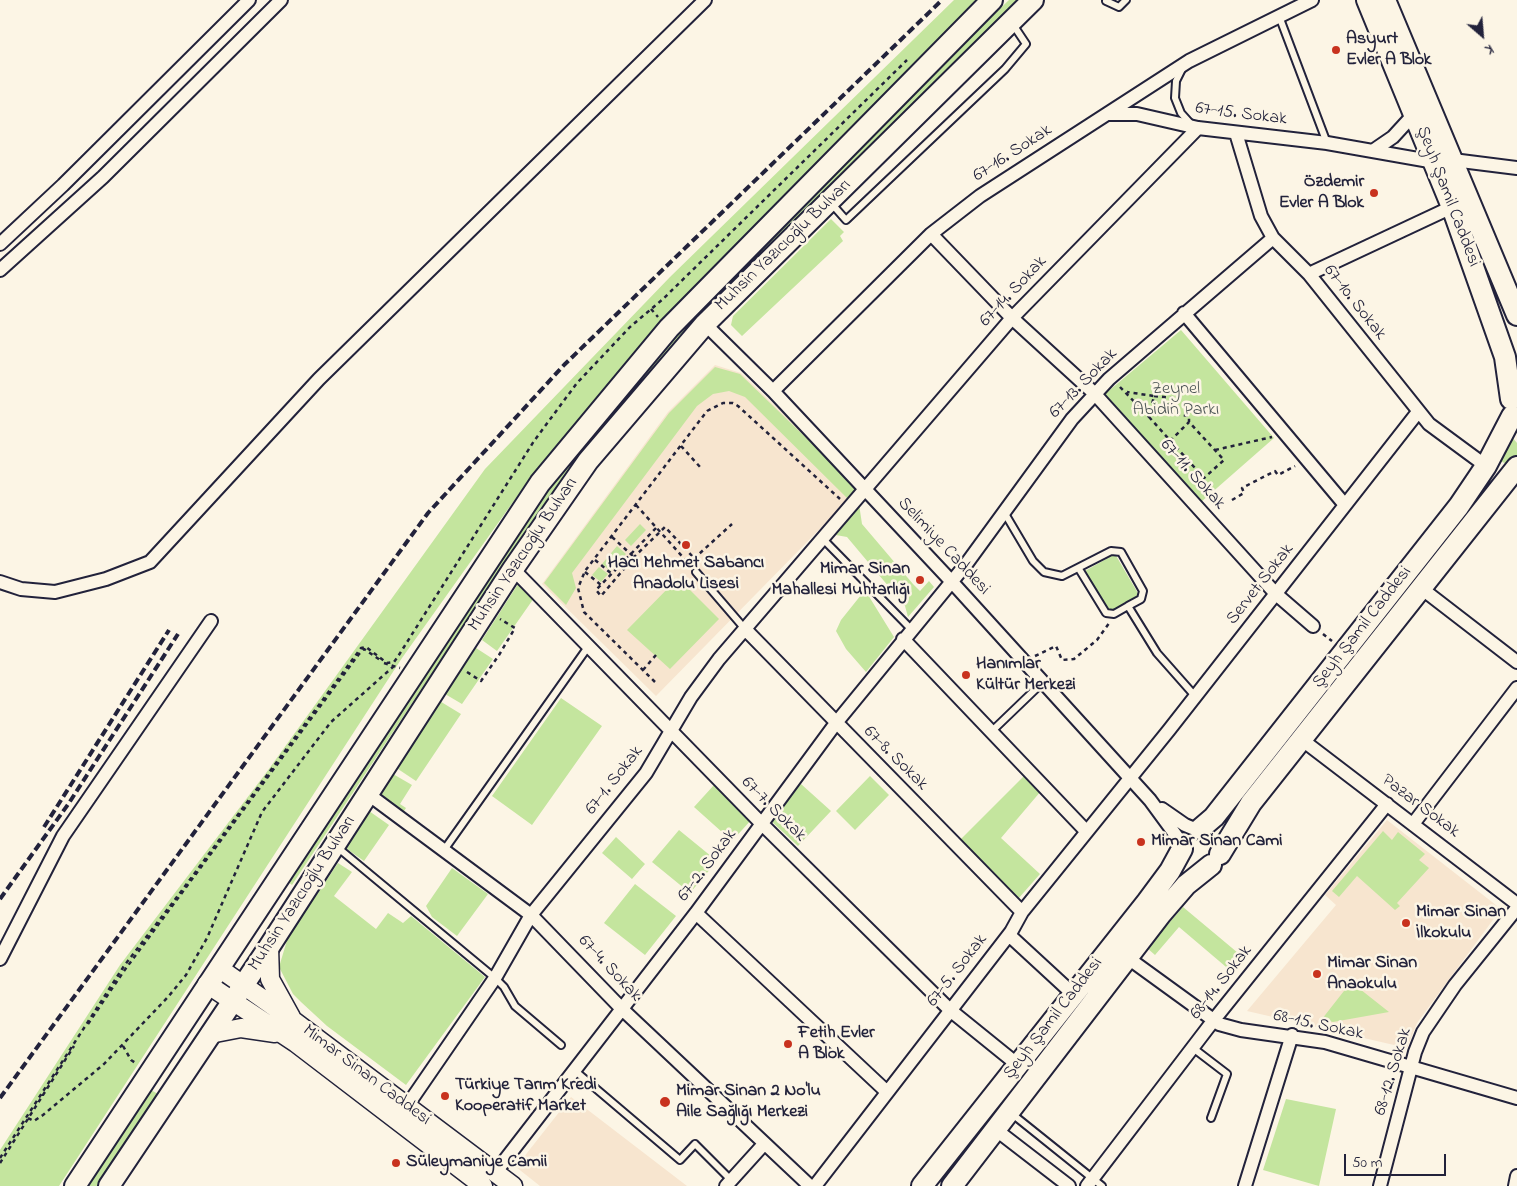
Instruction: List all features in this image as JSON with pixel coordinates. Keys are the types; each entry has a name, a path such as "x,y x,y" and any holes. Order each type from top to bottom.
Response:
{"main road":[{"name":"Muhsin Yazıcıoğlu Bulvarı","path":"75,1186 213,976 403,671 540,482 669,328 992,0"},
{"name":"Muhsin Yazıcıoğlu Bulvarı","path":"108,1186 269,947 513,569 588,461 705,324 1034,0"},
{"path":"1359,0 1387,65 1416,102"},
{"name":"Şeyh Şamil Caddesi","path":"1367,0 1488,250 1517,315"},
{"name":"Şeyh Şamil Caddesi","path":"1385,0 1416,102"},
{"path":"1397,0 1415,46 1416,102"},
{"name":"Şeyh Şamil Caddesi","path":"1199,830 1214,817 1459,506 1486,466 1514,407 1505,357 1452,207 1444,161"},
{"name":"Şeyh Şamil Caddesi","path":"952,1186 994,1129 1181,890 1216,859 1251,803 1517,467"},
{"path":"1199,830 1210,831 1217,838 1221,848 1216,859 1202,868 1192,865 1185,858 1183,847 1189,834 1199,830"},
{"name":"Şeyh Şamil Caddesi","path":"922,1186 1170,872 1183,847"}],"street":[{"path":"0,244 63,185 249,0"},
{"path":"0,270 103,177 281,0"},
{"path":"0,582 21,589 55,592 106,579 150,562 352,346 705,0"},
{"name":"67-16. Sokak","path":"774,391 931,234 980,196 1104,114 1189,61 1312,0"},
{"path":"1374,150 1393,137 1416,102"},
{"name":"67-15. Sokak","path":"1104,114 1114,112 1137,114 1198,128 1327,143 1444,161 1517,168"},
{"name":"67-14. Sokak","path":"865,488 1012,318 1198,128"},
{"name":"67-10. Sokak","path":"1236,133 1261,216 1272,238 1309,274 1418,412 1439,433 1486,466"},
{"path":"1309,274 1452,207"},
{"name":"67-11. Sokak","path":"931,234 1012,318 1094,393 1276,594 1312,626"},
{"name":"67-13. Sokak","path":"952,582 1054,442 1094,393 1272,238"},
{"path":"1184,313 1346,505"},
{"name":"Selimiye Caddesi","path":"705,324 774,391 952,582 1150,800 1183,847"},
{"name":"Servet Sokak","path":"1130,779 1418,412"},
{"name":"67-1. Sokak","path":"407,1106 495,978 531,915 646,773 691,697 745,629 865,488"},
{"name":"67-7. Sokak","path":"513,569 762,824 950,1010 1018,1065"},
{"name":"67-2. Sokak","path":"489,1179 696,913 836,723 911,629 952,582"},
{"path":"1420,588 1517,662"},
{"path":"0,959 63,836 211,621"},
{"name":"67-8. Sokak","path":"745,629 1022,912"},
{"path":"903,639 1086,831"},
{"path":"1413,824 1517,688"},
{"name":"Pazar Sokak","path":"1301,739 1517,904"},
{"name":"67-5. Sokak","path":"815,1186 1009,935 1022,912 1130,779"},
{"name":"67-4. Sokak","path":"368,794 531,915 622,1010 810,1186"},
{"name":"Selimiye Caddesi","path":"1150,800 1174,818 1199,830"},
{"name":"68-14. Sokak","path":"1094,1184 1213,1021 1387,804"},
{"name":"68-12. Sokak","path":"1380,1186 1419,1040 1429,1020 1517,908"},
{"path":"696,913 887,1092"},
{"path":"1009,935 1073,994"},
{"path":"210,1034 241,1028 288,1028 270,979 269,947"},
{"name":"68-15. Sokak","path":"1128,958 1213,1021 1229,1027 1292,1035 1325,1042 1517,1098"},
{"name":"Mimar Sinan Caddesi","path":"213,976 243,985 288,1028 489,1179 513,1186"},
{"name":"Mimar Sinan Caddesi","path":"213,976 231,1002 288,1028 407,1106 489,1179"},
{"path":"1245,1186 1292,1035"},
{"path":"994,1129 1069,1186"},
{"path":"729,1183 764,1144"},
{"path":"1515,1186 1517,1176"}],"lane":[{"path":"1105,0 1119,7 1126,0"},
{"path":"1279,16 1327,143"},
{"path":"830,202 846,220 1005,69 1026,44 1012,22"},
{"path":"1189,61 1179,74 1175,98 1181,112 1198,128"},
{"path":"1004,512 1040,570 1062,576 1079,569 1112,550 1121,552 1143,591 1141,598 1114,614 1106,613 1079,569"},
{"path":"822,538 911,629"},
{"path":"696,572 745,629"},
{"path":"1128,606 1157,653 1195,696"},
{"path":"444,850 588,647"},
{"path":"991,732 1043,682"},
{"path":"335,846 495,978 504,987 514,1006 562,1045"},
{"path":"1193,1048 1227,1074 1211,1118"},
{"path":"574,1070 680,1160 695,1144 729,1183"},
{"path":"1008,1111 1094,1184"}],"path":[{"path":"0,1158 124,966 362,648 366,647 387,663 397,658 534,442 577,383 630,327 663,299 912,55"},
{"path":"1109,379 1127,392 1204,478 1224,460 1190,422 1189,416 1151,410"},
{"path":"1127,392 1173,398 1171,413"},
{"path":"1149,417 1154,396"},
{"path":"655,682 584,612 578,588 585,571 712,407 723,403 733,403 848,507"},
{"path":"1170,441 1190,422"},
{"path":"1215,450 1286,434"},
{"path":"681,446 701,468"},
{"path":"1232,500 1244,493 1242,488 1275,471 1278,475 1307,459"},
{"path":"636,505 696,572"},
{"path":"688,564 732,524"},
{"path":"656,528 596,590 601,596 634,557 665,527 694,558"},
{"path":"612,537 634,557"},
{"path":"595,560 612,574"},
{"path":"585,571 601,585"},
{"path":"452,664 481,681 515,628 487,611"},
{"path":"1024,662 1056,646 1062,660 1074,659 1097,640 1114,614"},
{"path":"1312,626 1345,652"},
{"path":"0,1164 124,971 359,654 364,649 387,666 403,671"},
{"path":"643,670 656,655"},
{"path":"28,1118 34,1121 43,1115 123,1046 186,975 207,938 262,812 331,722 403,671"},
{"path":"123,1046 131,1060 149,1072"}],"shaded area":[{"name":"Hacı Mehmet Sabancı Anadolu Lisesi","path":"715,365 741,373 860,488 656,696 542,584 668,412"},
{"name":"Mimar Sinan İlkokulu","path":"1387,820 1501,909 1417,1023 1407,1048 1247,1011 1336,905 1325,895"},
{"path":"571,1097 687,1186 540,1186 516,1167"}],"green space":[{"path":"954,0 981,0 688,299 533,474 402,658 59,1186 0,1186 0,1150 120,965 266,773 485,469 670,277"},
{"path":"1009,0 1022,0 707,306 596,433 537,514 292,885 287,881 532,509 647,360 896,109"},
{"path":"831,219 844,232 840,236 843,241 742,336 731,325 733,316"},
{"name":"Zeynel Abidin Parkı","path":"1181,330 1274,438 1201,502 1105,394"},
{"path":"715,367 740,374 858,488 847,498 745,397 729,391 713,394 697,406 572,573 576,588 566,605 544,583 669,413"},
{"path":"1511,436 1517,443 1517,455 1509,466 1498,459"},
{"path":"859,504 862,524 913,584 920,591 929,581 934,587 908,617 905,606 847,537 830,534"},
{"path":"640,524 646,530 631,546 625,540"},
{"path":"617,546 626,554 610,571 602,564"},
{"path":"1115,554 1139,595 1109,612 1085,571"},
{"path":"599,567 608,574 601,582 592,575"},
{"path":"678,578 719,619 670,669 627,630"},
{"path":"518,584 534,598 497,651 482,640"},
{"path":"865,590 894,637 866,672 846,649 836,631 841,620"},
{"path":"476,648 493,659 462,704 445,694"},
{"path":"561,698 602,726 532,825 492,796"},
{"path":"438,700 461,714 416,781 395,767"},
{"path":"393,774 412,785 400,804 406,808 402,814 378,799"},
{"path":"870,776 889,795 855,830 836,811"},
{"path":"1024,776 1041,791 1001,838 1040,874 1018,899 958,842"},
{"path":"801,784 831,811 798,846 769,819"},
{"path":"714,785 752,819 732,841 694,807"},
{"path":"369,811 389,825 364,861 344,847"},
{"path":"679,830 717,861 690,893 652,862"},
{"path":"1383,831 1392,840 1398,832 1425,854 1419,860 1429,868 1397,903 1400,906 1395,910 1357,876 1339,897 1332,891"},
{"path":"616,837 645,864 632,879 602,853"},
{"path":"338,863 352,872 334,896 376,929 388,913 403,923 411,916 485,977 406,1085 327,1026 301,1002 293,994 279,967 288,937"},
{"path":"452,868 488,894 457,936 432,917 426,906"},
{"path":"635,884 676,916 645,955 604,923"},
{"path":"1183,907 1244,958 1232,972 1179,927 1155,955 1147,948"},
{"path":"1351,982 1389,1012 1333,1022 1322,1019"},
{"path":"151,1090 158,1094 97,1186 88,1186"},
{"path":"1286,1099 1336,1109 1319,1186 1263,1170"}],"railway":[{"path":"0,1098 428,513 564,365 942,0"},
{"path":"44,827 169,630"},
{"path":"0,899 69,803 178,634"}],"place":[{"name":"Asyurt Evler A Blok","path":"1336,50"},
{"name":"Özdemir Evler A Blok","path":"1374,193"},
{"name":"Hacı Mehmet Sabancı Anadolu Lisesi","path":"686,545"},
{"name":"Mimar Sinan Mahallesi Muhtarlığı","path":"920,580"},
{"name":"Hanımlar Kültür Merkezi","path":"966,675"},
{"name":"Mimar Sinan Cami","path":"1141,842"},
{"name":"Mimar Sinan İlkokulu","path":"1406,923"},
{"name":"Mimar Sinan Anaokulu","path":"1317,974"},
{"name":"Fetih Evler A Blok","path":"788,1044"},
{"name":"Türkiye Tarım Kredi Kooperatif Market","path":"445,1096"},
{"name":"Mimar Sinan 2 No'lu Aile Sağlığı Merkezi","path":"665,1102"},
{"name":"Süleymaniye Camii","path":"396,1163"}]}
